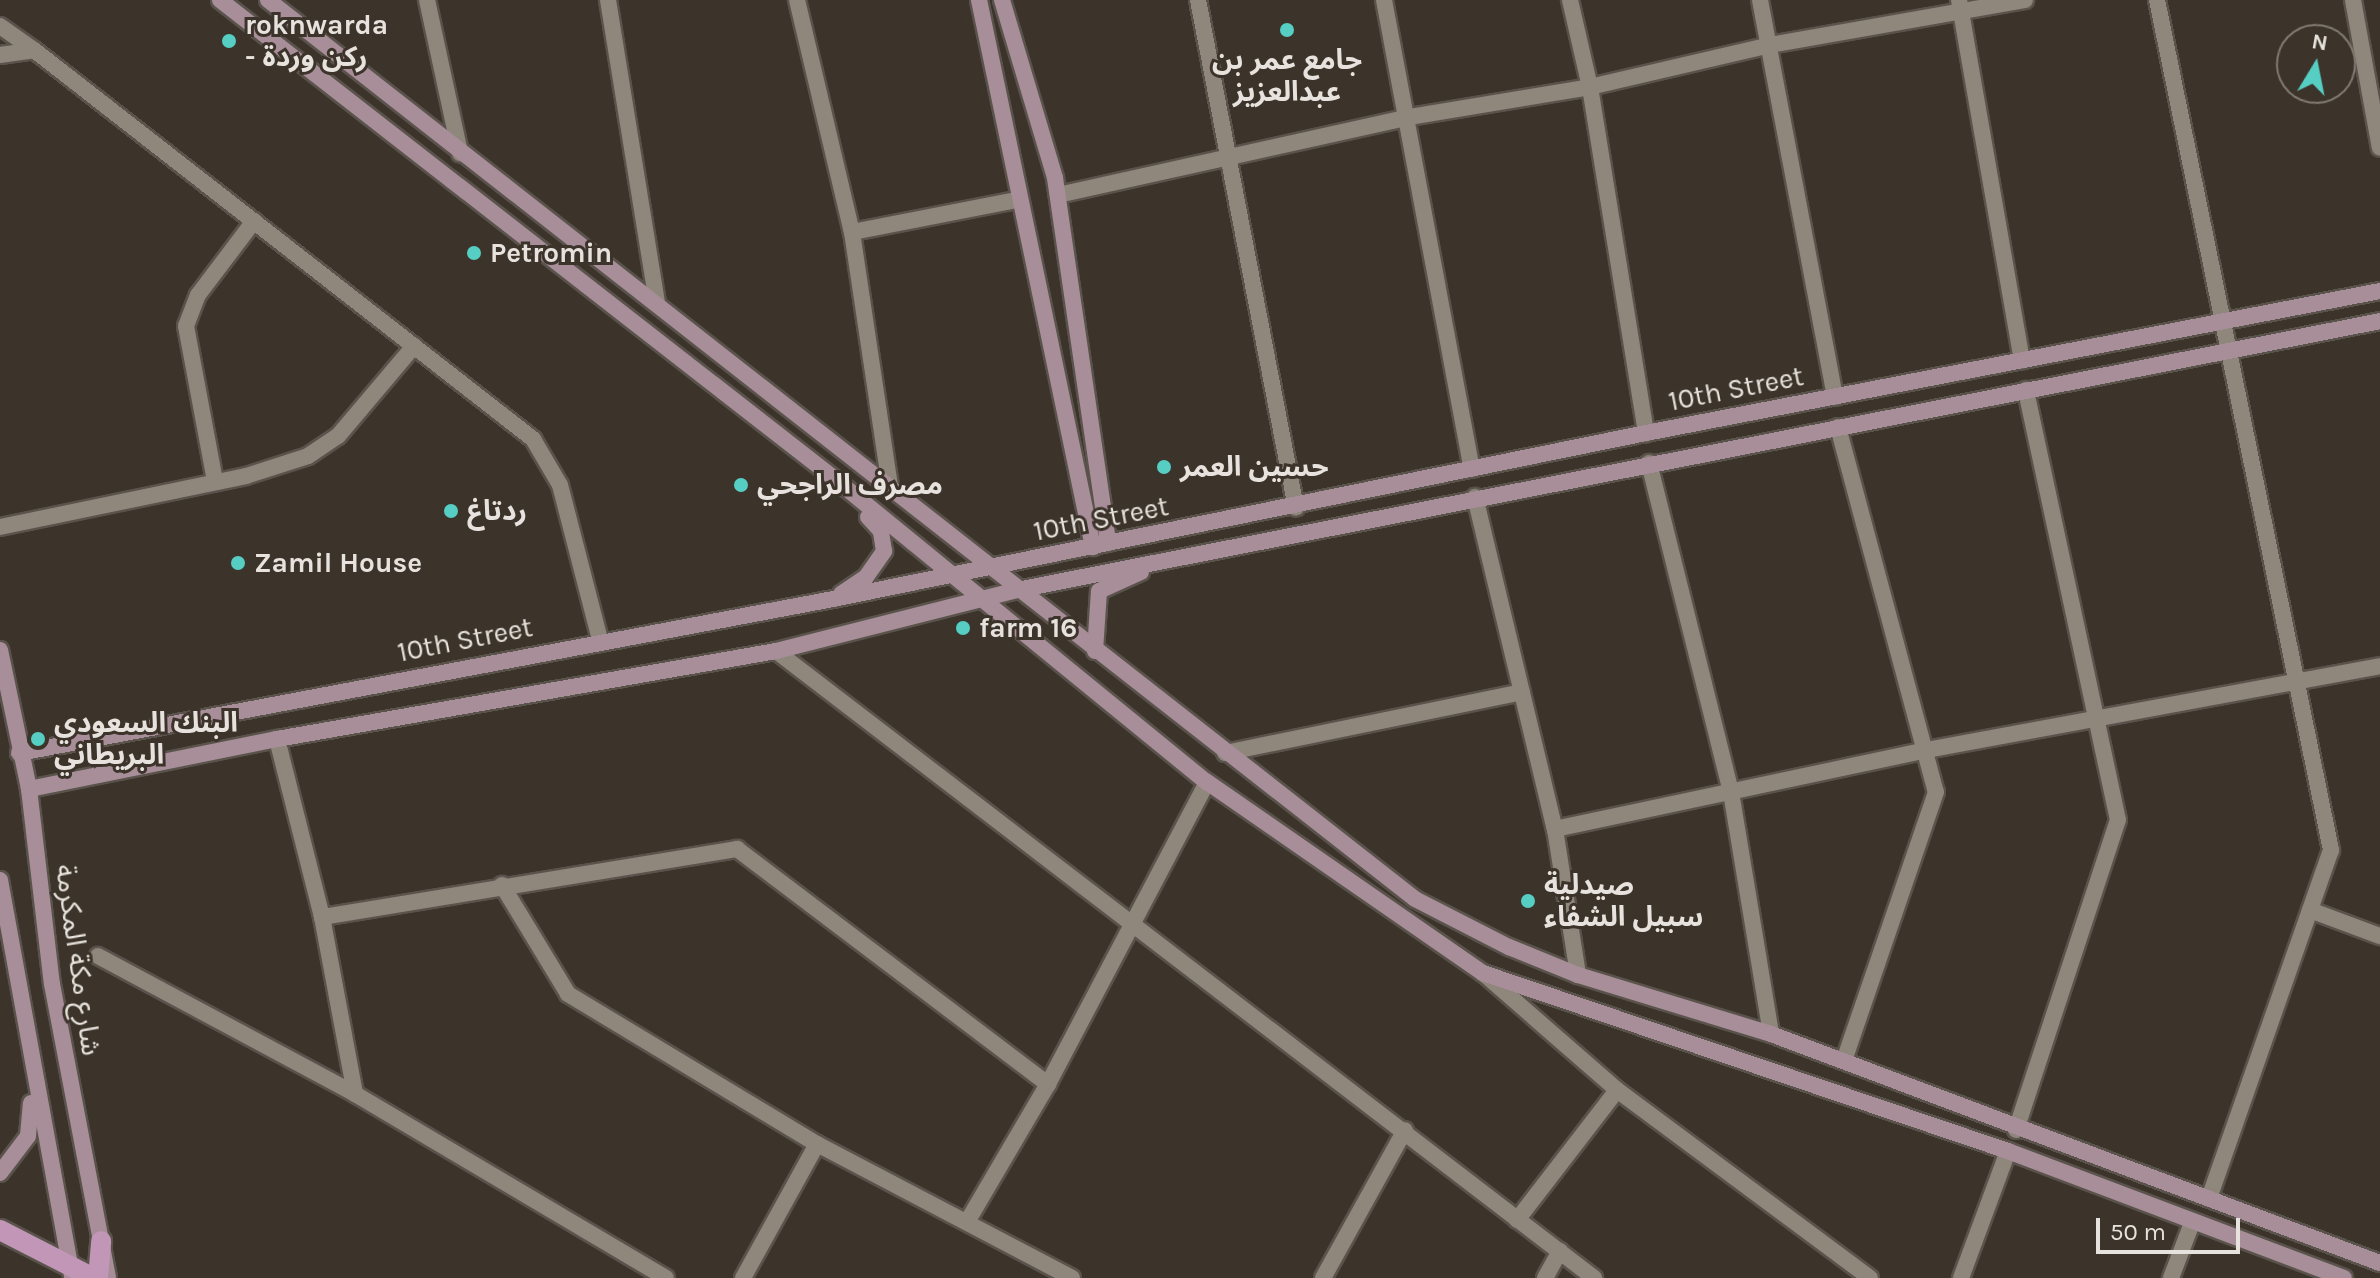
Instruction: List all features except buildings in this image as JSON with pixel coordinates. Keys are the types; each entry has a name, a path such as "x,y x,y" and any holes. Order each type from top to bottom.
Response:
{"main road":[{"path":"220,0 835,479 1207,782 1483,973 2008,1151 2344,1278"},
{"path":"979,0 1017,200 1100,545"},
{"path":"1002,0 1058,195 1100,545"},
{"path":"273,1 460,153 657,303 1017,590 1415,899 1509,947 1578,975 1771,1034 2016,1130 2380,1263"},
{"name":"10th Street","path":"19,753 600,640 833,599 1296,508 1646,433 2380,291"},
{"name":"10th Street","path":"29,789 277,739 776,651 1017,590 1475,497 2380,321"},
{"path":"833,599 866,577 884,551 881,531 835,479"},
{"path":"1095,651 1099,591 1164,560"},
{"name":"شارع مكة المكرمة","path":"0,650 19,753 29,789 52,984 108,1278"},
{"path":"0,880 3,914 71,1272"},
{"path":"0,1173 28,1136 31,1061"},
{"path":"0,1230 71,1272 96,1278 101,1241"}],"street":[{"path":"427,0 460,153"},
{"path":"608,0 657,303"},
{"path":"797,0 852,232 890,487"},
{"path":"1198,0 1233,159 1296,508"},
{"path":"1384,0 1409,117 1472,469"},
{"path":"1570,0 1590,87 1646,433"},
{"path":"1760,0 1835,397"},
{"path":"1058,195 1233,159 1409,117 1590,87 1770,45 1960,7 2025,0"},
{"path":"2157,0 2225,351 2331,850 2209,1198"},
{"path":"2353,0 2380,148"},
{"path":"1960,7 2022,361"},
{"path":"0,26 533,439 550,463 560,485 600,640"},
{"path":"0,55 34,50"},
{"path":"852,232 1017,200"},
{"path":"215,481 186,326 198,295 254,221"},
{"path":"0,527 215,481 308,456 338,436 414,346"},
{"path":"2016,1130 2118,820 2099,717 2026,390"},
{"path":"1838,427 1936,792 1844,1061"},
{"path":"1649,463 1731,792 1771,1034"},
{"path":"1475,497 1555,829 1578,975"},
{"path":"776,651 1132,926 1405,1130 1594,1278"},
{"path":"1555,829 1927,750 2380,666"},
{"path":"1225,753 1522,692"},
{"path":"277,739 322,917 355,1094"},
{"path":"967,1222 1048,1084 1207,782"},
{"path":"322,917 502,885 737,849 1048,1084"},
{"path":"502,885 568,994 817,1144 1072,1278"},
{"path":"2310,910 2380,936"},
{"path":"98,956 355,1094 666,1278"},
{"path":"1483,973 1617,1090 1870,1278"},
{"path":"1517,1220 1617,1090"},
{"path":"1323,1278 1405,1130"},
{"path":"743,1278 817,1144"},
{"path":"1961,1278 2008,1151"},
{"path":"2171,1278 2192,1223"},
{"path":"1545,1278 1560,1251"}],"place":[{"name":"جامع عمر بن عبدالعزيز","path":"1287,30"},
{"name":"roknwarda - ركن وردة","path":"229,41"},
{"name":"Petromin","path":"474,253"},
{"name":"حسين العمر","path":"1164,467"},
{"name":"مصرف الراجحي","path":"741,485"},
{"name":"ردتاغ","path":"451,511"},
{"name":"Zamil House","path":"238,563"},
{"name":"farm 16","path":"963,628"},
{"name":"البنك السعودي البريطاني","path":"38,739"},
{"name":"صيدلية سبيل الشفاء","path":"1528,901"}]}
